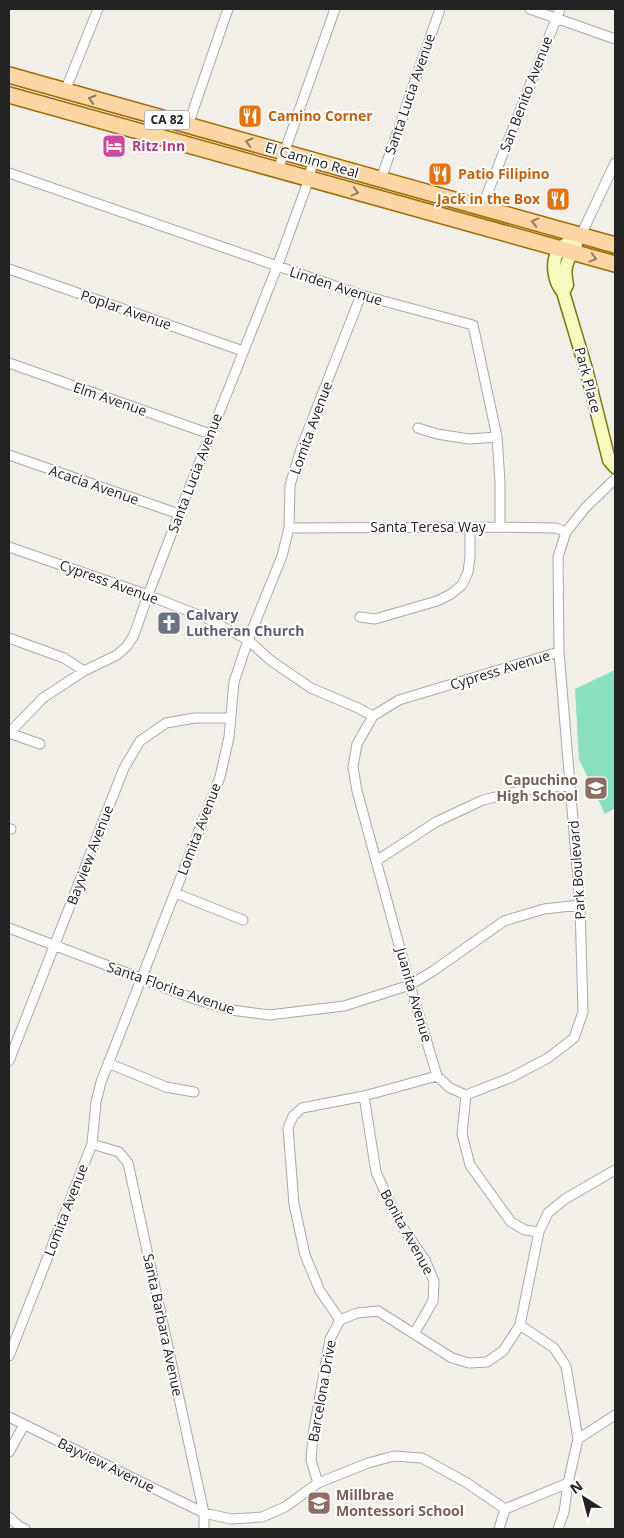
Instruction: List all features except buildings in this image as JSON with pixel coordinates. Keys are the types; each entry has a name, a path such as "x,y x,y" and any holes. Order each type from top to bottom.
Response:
{"main road":[{"name":"El Camino Real","path":"9,75 615,245"},
{"name":"El Camino Real","path":"9,95 615,264"},
{"path":"565,251 581,235"},
{"name":"Park Place","path":"565,251 555,260 554,269 559,287 563,292 586,369 609,460 615,467"}],"street":[{"path":"65,91 98,9"},
{"path":"188,125 228,9"},
{"path":"278,170 335,9"},
{"name":"Santa Lucia Avenue","path":"381,179 440,9"},
{"path":"530,9 558,13 615,39"},
{"name":"San Benito Avenue","path":"482,207 558,13"},
{"name":"Santa Lucia Avenue","path":"9,733 43,698 84,671 117,655 127,646 134,635 210,434 277,267 313,160"},
{"path":"581,235 615,163"},
{"name":"Linden Avenue","path":"9,173 362,295 473,325 497,437 500,526"},
{"name":"Poplar Avenue","path":"9,269 243,351"},
{"name":"Lomita Avenue","path":"9,1356 92,1144 96,1102 108,1063 220,777 229,737 234,682 248,640 282,556 289,528 290,485 302,446 362,295"},
{"name":"Elm Avenue","path":"9,363 210,434"},
{"path":"418,428 436,434 469,440 497,437"},
{"name":"Acacia Avenue","path":"9,455 179,514"},
{"name":"Park Boulevard","path":"466,1095 512,1077 548,1058 574,1038 584,1012 580,906 559,652 558,557 566,532 586,507 615,479"},
{"name":"Santa Teresa Way","path":"289,528 500,526 556,528 566,532"},
{"path":"360,617 376,618 437,601 451,594 462,585 468,572 470,527"},
{"name":"Cypress Avenue","path":"9,546 148,595 208,619 248,640 270,660 311,688 373,716 399,700 559,652"},
{"path":"9,638 64,658 84,671"},
{"name":"Juanita Avenue","path":"373,716 357,744 353,767 357,791 437,1076"},
{"name":"Bayview Avenue","path":"9,1061 124,768 140,741 166,723 194,718 230,718"},
{"path":"9,733 40,744"},
{"path":"376,861 436,822 483,800 525,790 571,785"},
{"path":"175,893 243,920"},
{"name":"Santa Florita Avenue","path":"11,929 195,999 231,1010 269,1015 344,1006 410,985 504,921 544,909 580,906"},
{"path":"108,1063 166,1086 194,1092"},
{"path":"540,1232 525,1230 512,1222 470,1165 462,1134 466,1095 450,1088 437,1076 364,1096 302,1108 293,1116 288,1128 294,1204 305,1255 320,1291 340,1320 357,1313 378,1312 452,1358 469,1363 487,1362 503,1351 520,1326 540,1232 548,1214 559,1204 615,1170"},
{"name":"Bonita Avenue","path":"364,1096 376,1172 403,1228 425,1260 434,1281 433,1301 414,1334"},
{"name":"Santa Barbara Avenue","path":"92,1144 118,1152 128,1162 204,1513 204,1529"},
{"name":"Barcelona Drive","path":"318,1483 310,1460 313,1435 330,1339 340,1320"},
{"path":"520,1326 554,1348 566,1366 578,1439 568,1483 564,1512 558,1529"},
{"path":"578,1439 615,1415"},
{"name":"Bayview Avenue","path":"9,1417 204,1513 231,1519 262,1517 285,1507 318,1483 368,1463 394,1456 422,1458 468,1483 505,1509"},
{"path":"9,1452 24,1425"},
{"path":"500,1529 505,1509 568,1483"},
{"path":"9,1517 25,1529"}],"green space":[{"path":"615,670 615,808 605,814 579,759 575,689"}],"place":[{"name":"Camino Corner","path":"250,116"},
{"name":"Ritz Inn","path":"114,146"},
{"name":"Patio Filipino","path":"440,174"},
{"name":"Jack in the Box","path":"558,199"},
{"name":"Calvary Lutheran Church","path":"169,623"},
{"name":"Capuchino High School","path":"596,788"},
{"name":"Millbrae Montessori School","path":"319,1503"}]}
